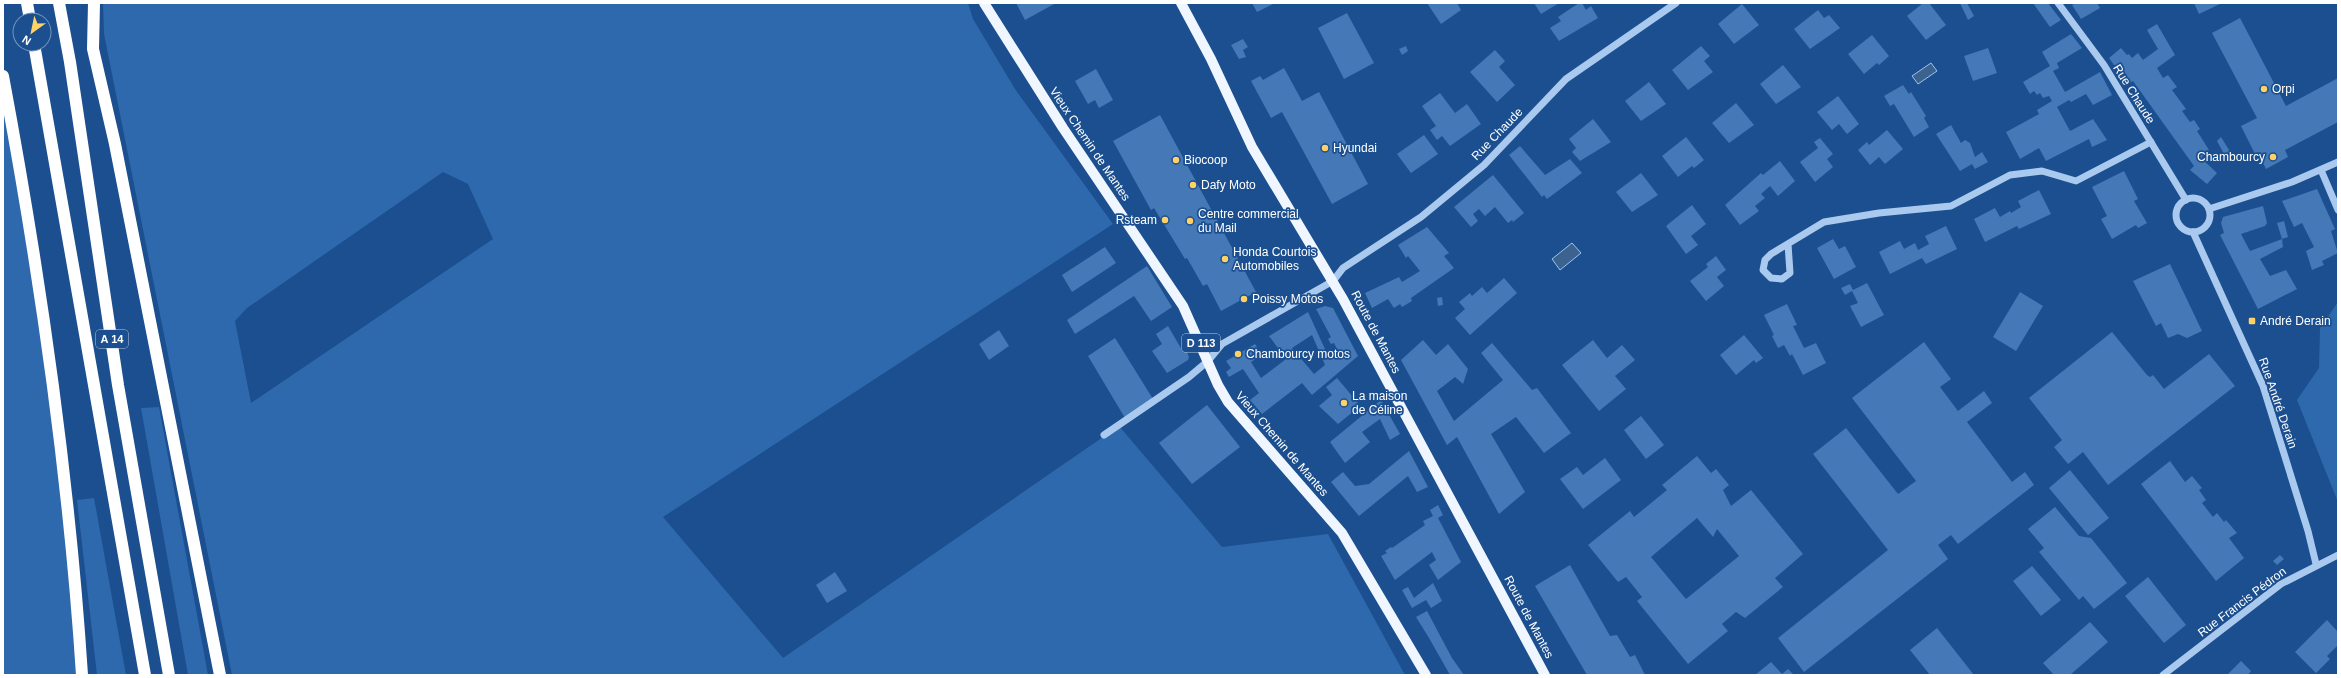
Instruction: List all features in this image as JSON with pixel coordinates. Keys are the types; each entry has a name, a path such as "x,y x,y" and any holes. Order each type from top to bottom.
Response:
{"highway":[{"name":"A 14","path":"59,3 70,62 121,400 169,675"},
{"path":"94,3 93,49 115,144 220,675"},
{"name":"A 14","path":"35,52 145,675"},
{"path":"3,76 41,302 75,577 82,675"}],"main road":[{"name":"Vieux Chemin de Mantes","path":"984,3 1046,102 1183,306 1218,385 1232,407 1342,534 1426,675"},
{"name":"Route de Mantes","path":"1181,3 1211,58 1252,147 1333,281 1545,675"}],"street":[{"name":"Rue Chaude","path":"1104,435 1189,377 1208,361 1222,344 1333,281 1343,268 1421,217 1484,165 1566,79 1676,3"},
{"name":"Rue Chaude","path":"2058,3 2104,65 2186,200"},
{"path":"1788,244 1790,273 1782,279 1771,278 1763,270 1765,260 1788,244 1824,222 1879,213 1951,206 2010,175 2042,171 2076,180 2151,142"},
{"path":"2209,209 2292,182 2338,162"},
{"path":"2321,170 2338,210"},
{"path":"2197,199 2209,209 2209,220 2207,224 2199,231 2193,232 2182,228 2176,219 2178,207 2186,200 2197,199"},
{"name":"Rue André Derain","path":"2193,232 2262,386 2308,531 2316,564"},
{"name":"Rue Francis Pédron","path":"2163,675 2281,584 2316,564 2338,555"}],"shaded area":[{"path":"103,3 968,3 973,19 1015,89 1113,224 663,517 783,658 1119,426 1222,547 1328,534 1405,675 232,675 104,34","holes":["443,172 468,184 493,239 251,403 235,321 247,308"]},
{"path":"1931,63 1937,71 1918,84 1912,76"},
{"path":"3,91 51,379 83,675 3,675"},
{"path":"1572,243 1581,253 1560,270 1552,259"},
{"path":"2338,302 2338,502 2297,400 2319,368 2320,328"},
{"path":"159,407 208,675 188,675 141,408"},
{"path":"94,498 126,675 97,675 77,500"}],"building":[{"path":"1016,3 1056,3 1025,20"},
{"path":"1252,3 1275,3 1257,12"},
{"path":"1427,3 1457,3 1461,10 1441,24"},
{"path":"1534,3 1559,3 1541,14"},
{"path":"1579,3 1582,3 1586,10 1591,6 1598,18 1559,41 1550,28 1561,21 1558,17"},
{"path":"1923,3 1929,3 1946,25 1926,40 1907,16"},
{"path":"1960,3 1967,3 1974,16 1968,20"},
{"path":"2033,3 2048,3 2061,20 2050,27"},
{"path":"2076,3 2097,3 2100,8 2081,19 2072,5"},
{"path":"2194,3 2222,3 2199,14"},
{"path":"1742,4 1759,25 1734,44 1718,24"},
{"path":"1818,10 1824,18 1829,15 1840,28 1810,49 1794,29"},
{"path":"1347,13 1374,63 1344,79 1318,28"},
{"path":"2240,18 2286,106 2338,78 2338,122 2285,150 2288,157 2266,169 2258,153 2255,154 2241,126 2257,118 2212,33"},
{"path":"2157,24 2175,55 2157,68 2163,78 2168,75 2177,87 2172,90 2186,109 2182,111 2190,122 2194,120 2200,129 2197,131 2209,150 2201,158 2217,173 2207,184 2190,170 2194,166 2133,81 2128,84 2109,58 2121,48 2132,58 2138,53 2143,60 2158,49 2147,30"},
{"path":"2071,34 2082,48 2057,63 2059,68 2053,71 2065,92 2100,72 2112,95 2093,105 2086,94 2071,102 2069,100 2057,107 2070,131 2093,119 2107,140 2092,147 2089,139 2046,161 2039,148 2020,159 2006,132 2039,114 2037,110 2052,101 2049,96 2043,98 2040,93 2037,95 2034,91 2030,94 2023,82 2050,66 2042,52"},
{"path":"1872,35 1889,56 1879,65 1877,63 1864,74 1848,54"},
{"path":"1243,39 1248,47 1243,50 1246,57 1239,59 1231,45"},
{"path":"1406,46 1408,51 1402,55 1399,49"},
{"path":"1701,46 1710,56 1704,61 1713,72 1688,90 1672,70"},
{"path":"1988,48 1997,73 1973,81 1964,56"},
{"path":"1495,50 1505,61 1499,67 1515,85 1497,102 1470,72"},
{"path":"1783,65 1801,87 1776,104 1760,84"},
{"name":"Hyundai","path":"1284,68 1302,101 1319,92 1368,184 1332,204 1282,112 1271,118 1251,81 1260,76 1263,80"},
{"path":"1096,69 1113,100 1099,108 1095,100 1088,104 1075,81"},
{"path":"1649,82 1666,104 1641,121 1625,101"},
{"path":"1903,85 1909,94 1911,92 1926,116 1924,118 1929,127 1914,137 1894,104 1890,106 1884,96"},
{"path":"1440,93 1455,113 1467,104 1481,124 1450,146 1442,136 1437,140 1430,130 1436,126 1422,106"},
{"path":"1838,96 1859,124 1847,134 1839,124 1832,130 1817,112"},
{"path":"1736,103 1754,125 1729,143 1712,123"},
{"name":"Centre commercial du Mail","path":"1160,115 1256,292 1221,311 1207,284 1203,286 1187,258 1185,259 1154,208 1151,210 1113,141"},
{"path":"1593,119 1611,142 1580,161 1572,152 1576,148 1569,139"},
{"path":"1951,125 1961,143 1965,140 1970,143 1975,157 1982,152 1988,162 1975,169 1972,164 1960,171 1936,134"},
{"path":"1887,130 1903,149 1885,164 1879,157 1870,165 1858,150 1867,142 1869,145"},
{"path":"1424,135 1438,154 1411,173 1397,154"},
{"path":"1686,137 1704,160 1694,168 1692,166 1678,177 1662,156"},
{"path":"2221,137 2231,153 2225,156 2217,141"},
{"path":"1820,138 1833,154 1827,159 1833,167 1815,182 1800,162 1818,148 1814,142"},
{"path":"1520,146 1545,175 1570,159 1582,173 1547,199 1544,195 1542,197 1509,155"},
{"path":"1780,161 1795,181 1778,196 1770,186 1761,194 1765,198 1755,206 1759,211 1740,225 1725,205 1761,173 1763,175"},
{"path":"2124,171 2138,199 2134,201 2147,223 2138,228 2136,225 2112,239 2101,219 2107,216 2092,187"},
{"path":"1641,173 1658,195 1632,212 1616,192"},
{"path":"1493,175 1524,213 1513,222 1512,220 1508,223 1495,207 1485,216 1479,209 1473,214 1478,221 1471,227 1454,207"},
{"path":"2317,189 2335,229 2331,231 2338,253 2322,261 2324,265 2312,270 2306,251 2314,247 2302,223 2294,227 2282,201"},
{"path":"2039,190 2051,214 2019,229 2017,226 1985,242 1974,219 1995,208 2000,217 2010,211 2011,213 2021,207 2018,201"},
{"path":"1692,205 1706,224 1691,236 1698,245 1686,254 1666,226"},
{"path":"2263,206 2267,223 2265,226 2241,234 2250,251 2282,239 2283,247 2260,259 2270,276 2286,270 2297,289 2258,309 2220,235 2224,233 2221,223 2223,217"},
{"path":"2284,221 2288,237 2282,239 2277,223"},
{"path":"1946,226 1957,249 1926,264 1922,258 1890,274 1879,252 1900,241 1904,249 1915,243 1918,250 1929,244 1925,236"},
{"path":"1427,227 1449,253 1444,256 1454,268 1411,298 1412,301 1402,307 1400,304 1394,308 1388,299 1372,308 1365,293 1399,277 1402,282 1420,271 1408,256 1406,258 1398,245"},
{"path":"1833,239 1839,249 1845,246 1856,267 1834,279 1817,248"},
{"path":"1105,247 1116,263 1072,292 1062,275"},
{"path":"1716,256 1726,270 1717,277 1724,286 1706,301 1690,281 1708,267 1706,264"},
{"path":"2170,264 2202,331 2187,338 2178,334 2168,338 2161,323 2156,326 2133,281"},
{"path":"1147,266 1172,307 1151,321 1134,296 1075,334 1067,320"},
{"path":"1504,278 1517,293 1470,335 1455,318 1465,309 1459,302 1470,293 1472,296 1482,287 1487,293"},
{"path":"1867,283 1884,315 1861,327 1850,306 1858,303 1852,291 1845,295 1841,288 1850,284 1853,290"},
{"path":"2020,292 2043,306 2016,351 1993,337"},
{"path":"1442,297 1443,305 1438,306 1437,298"},
{"path":"1787,304 1797,325 1793,326 1804,348 1816,343 1826,363 1803,375 1792,354 1790,356 1784,345 1778,348 1772,336 1774,335 1764,315"},
{"path":"1325,306 1333,308 1358,356 1312,395 1302,383 1262,414 1250,400 1259,393 1243,369 1229,377 1226,372 1231,368 1226,361 1255,344 1262,355 1251,362 1261,378 1286,359 1269,336 1308,312 1330,360 1339,353 1334,343 1331,344 1328,339 1331,337 1316,309","holes":["1312,335 1325,365 1314,374 1292,348"]},
{"path":"1168,326 1182,350 1186,350 1189,357 1188,360 1167,373 1152,351 1162,344 1156,334"},
{"path":"999,330 1009,346 989,360 979,344"},
{"path":"2112,332 2147,375 2150,377 2153,375 2164,389 2209,354 2235,386 2108,485 2083,452 2068,464 2054,447 2062,440 2029,398"},
{"path":"1744,335 1763,358 1756,363 1754,360 1736,375 1720,355"},
{"path":"1115,338 1153,399 1125,418 1088,356"},
{"path":"1423,340 1436,355 1448,344 1468,369 1463,384 1455,377 1437,391 1454,421 1503,380 1481,353 1492,343 1532,390 1537,388 1571,433 1544,453 1516,417 1491,434 1525,492 1499,514 1457,437 1447,445 1401,360"},
{"path":"1593,340 1607,358 1622,345 1635,360 1615,376 1626,389 1599,411 1562,365"},
{"path":"1924,342 1951,379 1940,387 1958,411 1984,391 1992,403 1967,422 2012,482 2025,472 2034,485 1958,544 1951,535 1938,545 1948,559 1804,672 1778,638 1888,550 1813,454 1846,428 1898,494 1916,481 1852,398"},
{"path":"1337,378 1358,403 1351,408 1354,411 1338,424 1319,406 1332,395 1326,387"},
{"path":"1381,400 1400,434 1390,440 1380,419 1362,432 1370,442 1345,463 1330,442"},
{"path":"1207,405 1240,447 1192,484 1159,443"},
{"path":"1641,416 1664,445 1646,459 1624,430"},
{"path":"1409,451 1428,487 1417,492 1408,476 1359,516 1331,482 1343,472 1355,486 1369,484"},
{"path":"1697,456 1711,473 1716,469 1729,485 1723,490 1731,506 1751,490 1803,554 1775,578 1783,587 1745,618 1736,612 1722,624 1728,631 1688,664 1637,601 1642,597 1626,577 1618,582 1588,545 1630,511 1634,517 1667,490 1662,485","holes":["1697,518 1713,537 1717,529 1739,556 1686,599 1651,557"]},
{"path":"1605,458 1621,480 1583,509 1560,479 1577,467 1583,475"},
{"path":"2170,461 2185,482 2192,476 2202,488 2199,490 2206,500 2202,503 2213,517 2217,513 2224,522 2226,520 2237,533 2229,538 2244,558 2216,581 2141,484"},
{"path":"2070,470 2109,518 2088,535 2049,488"},
{"path":"1438,505 1443,515 1438,518 1461,562 1438,580 1429,565 1436,560 1432,552 1395,580 1381,556 1387,553 1385,551 1391,547 1392,548 1425,525 1423,521 1433,516 1430,510"},
{"path":"2055,507 2079,536 2091,538 2127,583 2094,609 2083,596 2079,600 2039,552 2044,548 2028,529"},
{"path":"2280,555 2284,559 2277,565 2273,561"},
{"path":"1570,565 1610,636 1617,635 1630,657 1635,655 1645,675 1587,675 1535,586"},
{"path":"2032,566 2061,600 2041,616 2013,581"},
{"path":"835,572 847,591 827,603 816,585"},
{"path":"2148,577 2186,625 2164,643 2125,596"},
{"path":"1433,583 1442,601 1431,608 1426,600 1412,608 1402,590 1408,587 1414,598"},
{"path":"1427,611 1452,658 1464,675 1450,675 1416,617"},
{"path":"2327,620 2338,632 2338,645 2327,656 2330,659 2316,673 2295,652"},
{"path":"2090,622 2108,642 2070,675 2054,675 2043,663"},
{"path":"1937,628 1974,675 1930,675 1910,650"},
{"path":"2241,661 2251,671 2248,675 2227,675"},
{"path":"1771,662 1782,674 1788,669 1794,675 1755,675"}],"place":[{"name":"Orpi","path":"2264,89"},
{"name":"Hyundai","path":"1325,148"},
{"name":"Chambourcy","path":"2273,157"},
{"name":"Biocoop","path":"1176,160"},
{"name":"Dafy Moto","path":"1193,185"},
{"name":"Rsteam","path":"1165,220"},
{"name":"Centre commercial du Mail","path":"1190,221"},
{"name":"Honda Courtois Automobiles","path":"1225,259"},
{"name":"Poissy Motos","path":"1244,299"},
{"name":"André Derain","path":"2252,321"},
{"name":"Chambourcy motos","path":"1238,354"},
{"name":"La maison de Céline","path":"1344,403"}]}
